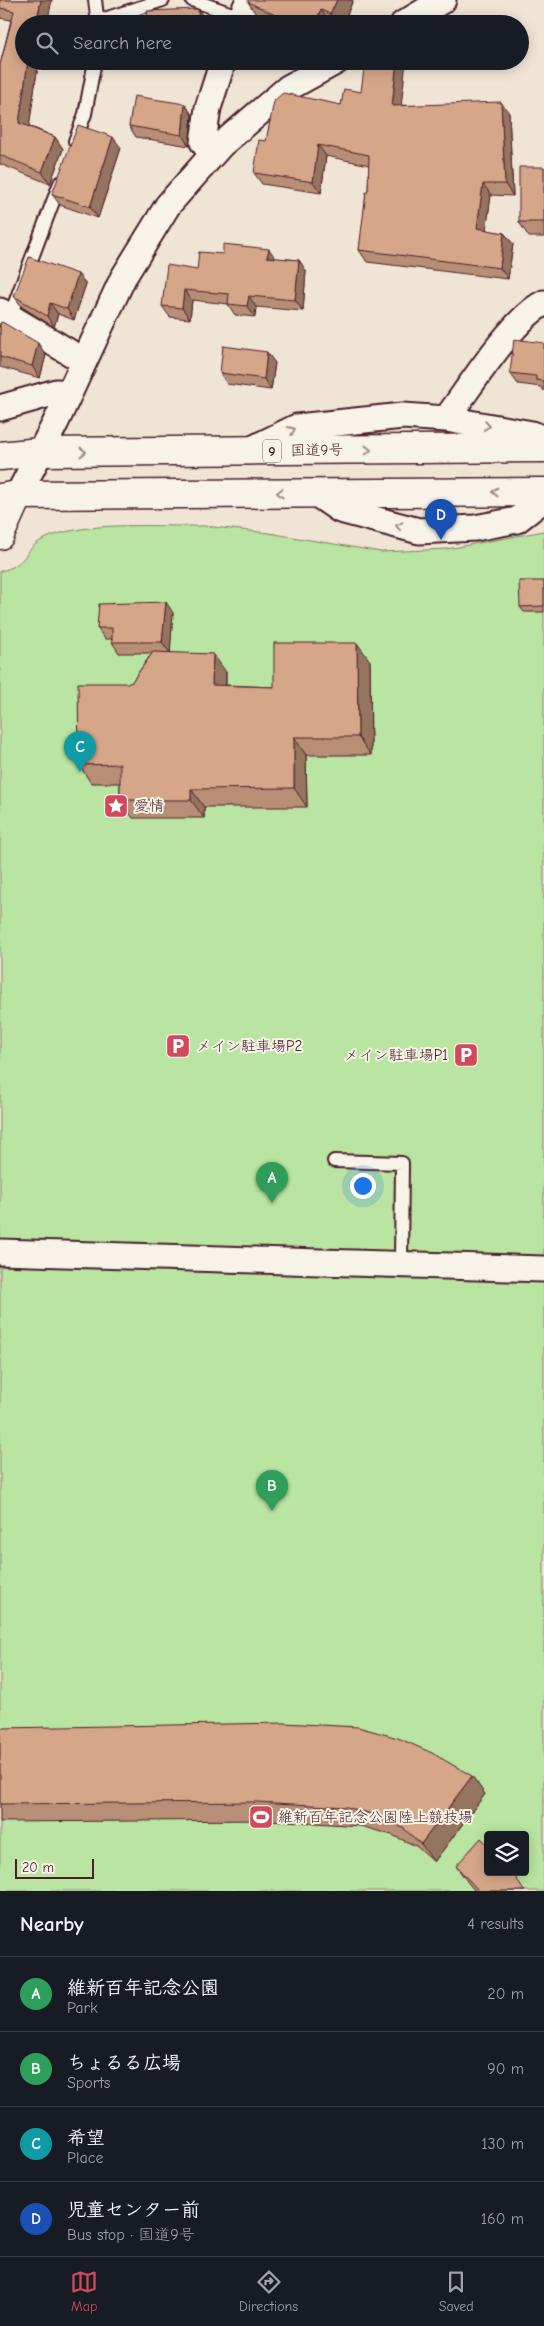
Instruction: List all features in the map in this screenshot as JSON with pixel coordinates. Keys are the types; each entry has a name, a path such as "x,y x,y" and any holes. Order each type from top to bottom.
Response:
{"main road":[{"name":"国道9号","path":"0,456 40,452 544,448"},
{"path":"0,535 9,497 544,492"}],"street":[{"path":"418,15 443,0"},
{"path":"212,154 203,142 208,108 220,70"},
{"path":"9,497 40,452 56,422 123,278 168,205 221,145 288,88 321,70"},
{"path":"446,419 493,355 532,309 544,303"},
{"path":"5,314 84,361"},
{"path":"0,408 56,392 68,393"},
{"path":"248,451 297,427 403,416 446,419 532,434 544,439"},
{"path":"315,493 340,510 419,531 475,528 517,520 544,498"},
{"path":"0,1252 544,1269"}],"lane":[{"path":"95,0 97,15"},
{"path":"119,15 163,0"},
{"path":"192,0 243,14"},
{"path":"72,151 85,114 94,70"},
{"path":"5,314 65,169"},
{"path":"334,1161 402,1163 401,1264"}],"green space":[{"path":"204,526 269,533 381,552 447,549 544,531 544,1891 0,1891 0,571 9,569 20,562 31,548 42,540 59,534 99,527"}],"building":[{"path":"0,0 41,0 38,15 15,15 15,70 27,70 19,123 55,137 42,172 0,155 0,65 14,11 0,8"},
{"path":"248,0 337,0 330,14 321,10 319,15 275,15 248,2"},
{"path":"198,9 198,15 147,15 147,11"},
{"path":"364,70 396,70 392,106 501,102 505,184 483,184 477,228 504,233 500,268 359,250 366,192 368,192 369,155 318,145 313,182 254,173 259,140 266,141 274,101 283,93 341,105 344,89 361,92"},
{"path":"134,96 185,104 182,135 129,126"},
{"path":"78,125 113,137 90,207 52,194"},
{"path":"519,167 544,167 544,222 519,222"},
{"path":"223,244 269,249 267,257 299,260 295,300 249,296 247,306 228,304 229,294 184,290 182,308 162,306 167,265 197,270 199,252 223,254"},
{"path":"29,257 78,274 67,309 50,303 47,316 14,296"},
{"path":"2,322 38,343 32,366 0,357 0,323"},
{"path":"514,339 544,343 544,381 536,380 536,376 510,373"},
{"path":"223,346 267,352 264,379 220,373"},
{"path":"519,581 544,581 544,606 520,607"},
{"path":"166,602 162,642 112,642 112,628 97,628 99,604"},
{"path":"274,643 357,643 358,737 294,737 294,788 191,789 191,800 120,800 120,764 79,765 78,683 131,683 153,652 213,654 212,685 274,687"},
{"path":"284,1723 358,1727 398,1738 432,1753 472,1776 421,1844 403,1828 379,1816 347,1807 257,1802 0,1804 0,1728"},
{"path":"481,1838 484,1841 484,1876 515,1876 524,1891 479,1891 456,1866"}],"place":[{"name":"児童センター前","path":"441,540"},
{"name":"希望","path":"80,772"},
{"name":"愛情","path":"116,806"},
{"name":"メイン駐車場P2","path":"178,1046"},
{"name":"メイン駐車場P1","path":"466,1055"},
{"name":"維新百年記念公園","path":"272,1203"},
{"name":"ちょるる広場","path":"272,1511"},
{"name":"維新百年記念公園陸上競技場","path":"261,1817"}]}
